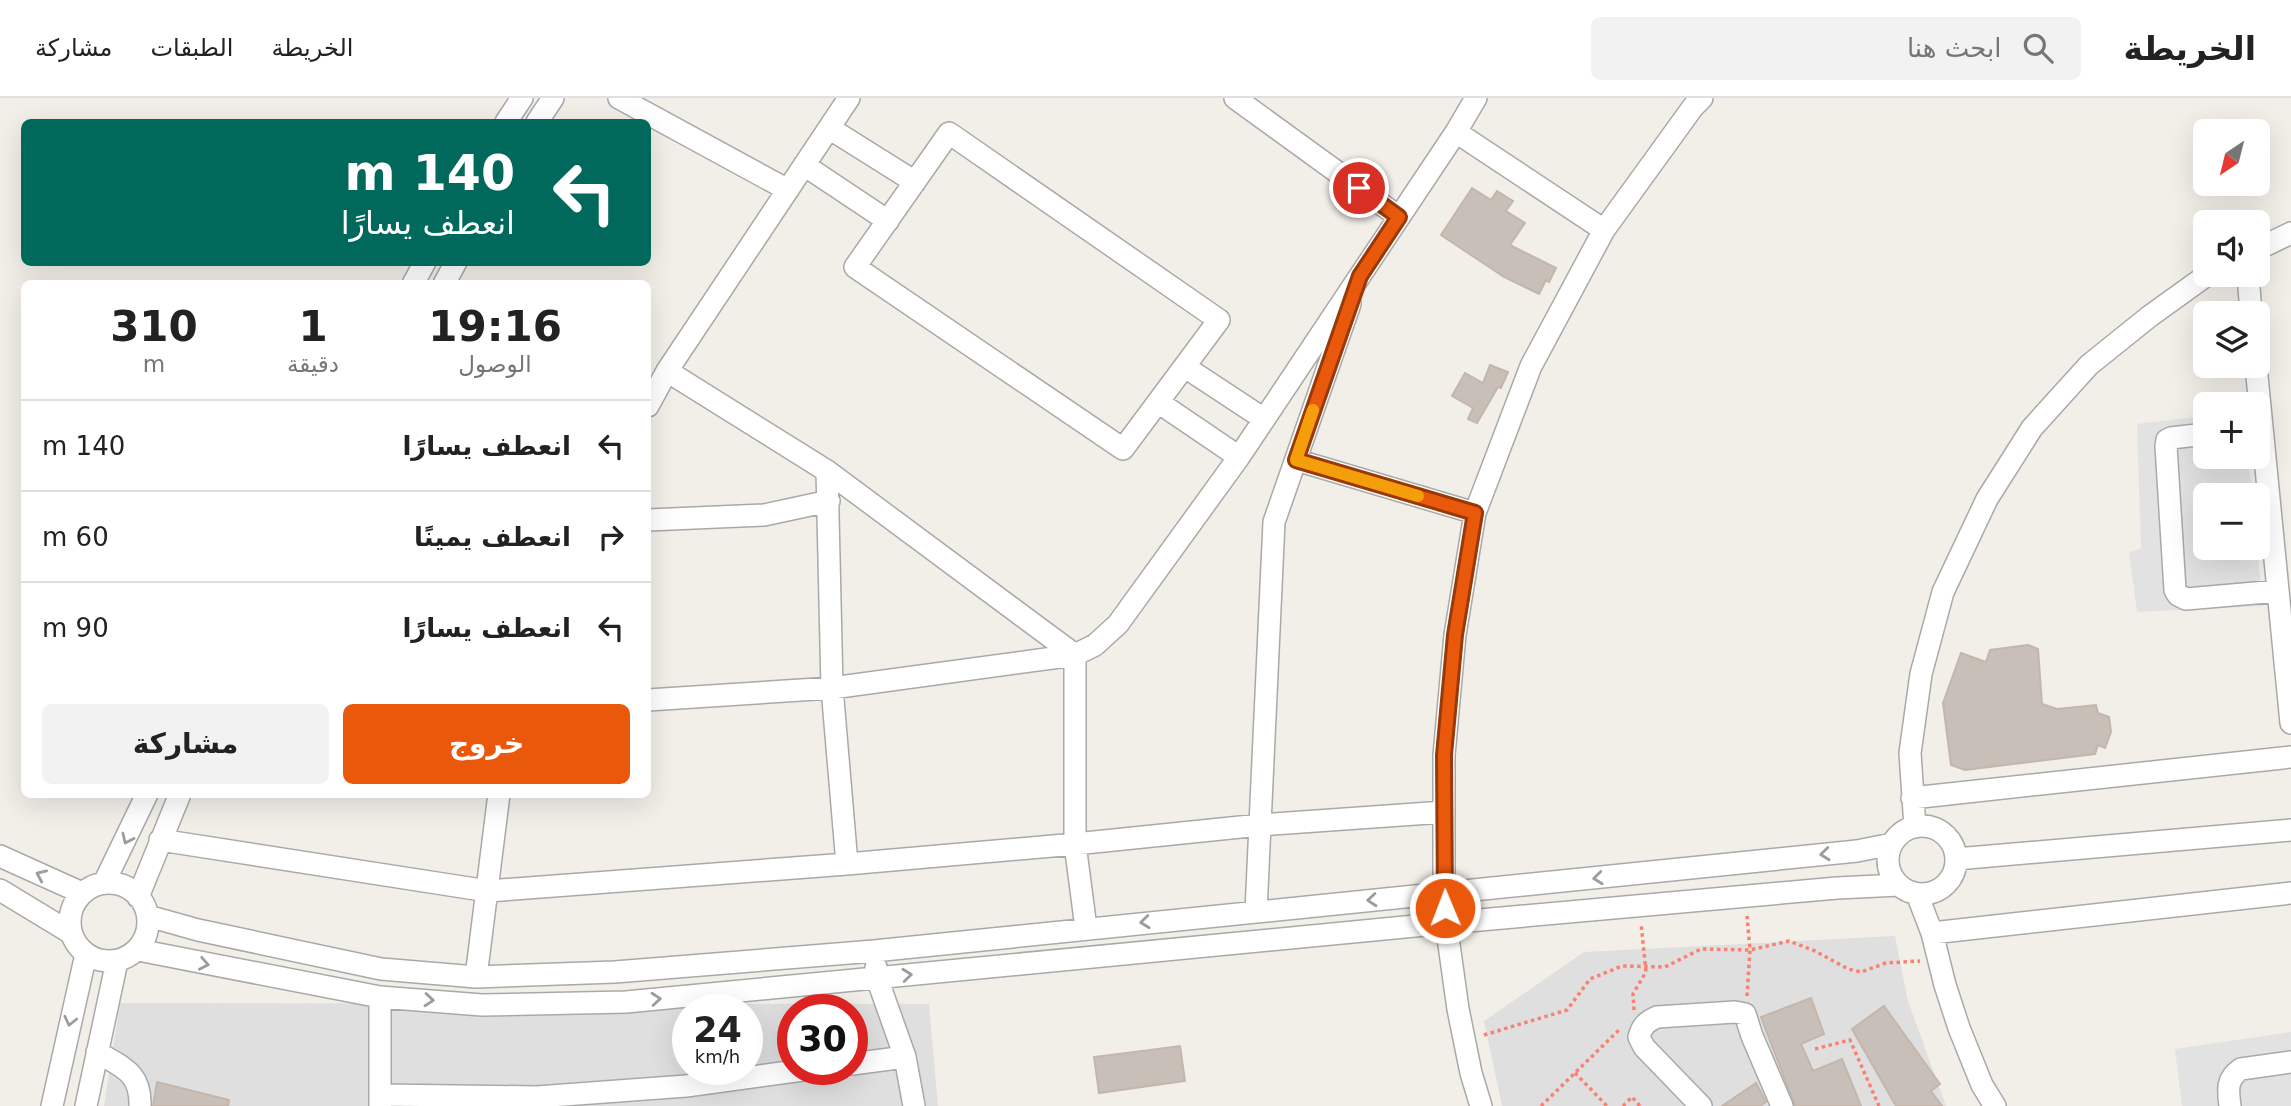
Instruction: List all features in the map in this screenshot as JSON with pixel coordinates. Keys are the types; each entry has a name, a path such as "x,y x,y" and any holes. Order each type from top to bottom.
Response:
{"street":[{"path":"508,119 522,98"},
{"path":"539,119 553,98"},
{"path":"619,98 788,190"},
{"path":"651,700 832,688 1075,655 1095,645 1118,624 1239,457 1476,98"},
{"path":"651,400 667,371 846,99"},
{"path":"1238,99 1399,217"},
{"path":"1481,1106 1465,1041 1446,923 1444,894 1444,755 1455,635 1475,513 1531,366 1604,230 1691,101"},
{"path":"829,128 915,182"},
{"path":"1456,132 1604,230"},
{"path":"949,133 1219,320 1123,449 855,267 888,221 949,133"},
{"path":"804,165 888,221"},
{"path":"2270,243 2291,233"},
{"path":"1256,911 1274,522 1360,276"},
{"path":"1915,827 1910,753 1922,674 1943,592 1987,499 2032,428 2089,365 2193,285"},
{"path":"1185,367 1264,419"},
{"path":"667,371 827,471 1075,655"},
{"path":"1158,402 1239,457"},
{"path":"2193,435 2171,438 2167,440 2166,446 2175,590 2186,599 2278,591"},
{"path":"1296,460 1475,513"},
{"path":"2264,469 2291,723"},
{"path":"827,471 832,688 847,864"},
{"path":"651,520 764,515 829,501"},
{"path":"1075,655 1075,845 1086,928"},
{"path":"1912,798 2291,757"},
{"path":"104,883 145,798"},
{"path":"138,897 178,798"},
{"path":"476,977 499,798"},
{"path":"160,840 488,891 1075,845 1260,825 1444,813"},
{"path":"138,950 380,996 482,1004 626,1002 1446,923 1896,884 1935,892 1950,879 1956,859 1954,848 1947,838 1927,827 1915,827 1897,836 1888,855 1896,884 1933,933 1959,1028 1994,1106"},
{"path":"1956,859 2291,830"},
{"path":"148,916 198,930 382,969 476,977 615,972 874,951 1444,894 1857,851 1892,844"},
{"path":"0,856 82,893"},
{"path":"104,883 118,883 130,889 144,903 148,916 145,938 138,950 117,961 98,960 86,954 71,933 69,919 74,904 82,893 104,883"},
{"path":"0,890 71,933"},
{"path":"1933,933 2291,893"},
{"path":"874,951 877,978 905,1057 914,1106"},
{"path":"52,1106 86,954"},
{"path":"86,1106 117,961"},
{"path":"380,996 381,1100 537,1097 686,1086 777,1074"},
{"path":"1701,1106 1644,1047 1639,1037 1638,1022 1657,1017 1735,1012 1745,1014 1782,1106"},
{"path":"97,1052 130,1072 139,1085 140,1106"},
{"path":"868,1062 905,1057"},
{"path":"2230,1106 2229,1080 2234,1074 2241,1069 2291,1062"}],"path":[{"path":"1745,897 1750,950 1745,1014"},
{"path":"1541,1106 1575,1073 1638,1022 1633,994 1646,972 1639,906"},
{"path":"1465,1041 1567,1010 1590,979 1622,966 1665,967 1701,950 1750,950 1789,941 1815,951 1848,969 1861,972 1886,963 1939,960"},
{"path":"1815,1049 1850,1040 1879,1106"},
{"path":"1575,1073 1607,1106"},
{"path":"1623,1106 1632,1097 1640,1106"}],"shaded area":[{"path":"2193,417 2193,469 2249,469 2251,483 2193,483 2193,560 2258,560 2263,606 2137,612 2129,553 2141,548 2137,424"},
{"path":"1895,936 1908,1001 1946,1106 1502,1106 1484,1021 1584,952"},
{"path":"120,1003 672,1004 672,1085 763,1085 763,1004 777,1004 777,1085 868,1085 868,1004 929,1004 938,1106 104,1106"},
{"path":"2291,1032 2291,1106 2182,1106 2175,1049"}],"building":[{"path":"1472,188 1491,200 1497,191 1513,201 1506,211 1525,223 1510,245 1556,268 1539,294 1504,277 1441,235"},
{"path":"1490,365 1508,372 1501,388 1498,387 1477,423 1468,419 1473,408 1452,396 1465,373 1483,383"},
{"path":"2028,645 2038,649 2042,704 2057,709 2096,705 2098,713 2109,717 2111,732 2105,748 2098,745 2095,754 1965,770 1951,765 1943,703 1961,653 1986,662 1990,650"},
{"path":"1811,998 1824,1034 1801,1044 1813,1071 1842,1059 1861,1106 1795,1106 1761,1017"},
{"path":"1884,1006 1940,1084 1931,1091 1942,1106 1896,1106 1852,1029"},
{"path":"1180,1046 1185,1081 1099,1093 1094,1057"},
{"path":"157,1082 229,1100 228,1106 153,1106"},
{"path":"1756,1083 1766,1102 1760,1106 1722,1106"}],"slow traffic":[{"path":"1313,410 1296,460 1418,496"}],"route":[{"path":"1359,188 1399,217 1360,276 1296,460 1475,513 1455,635 1444,755 1445,908"}]}
